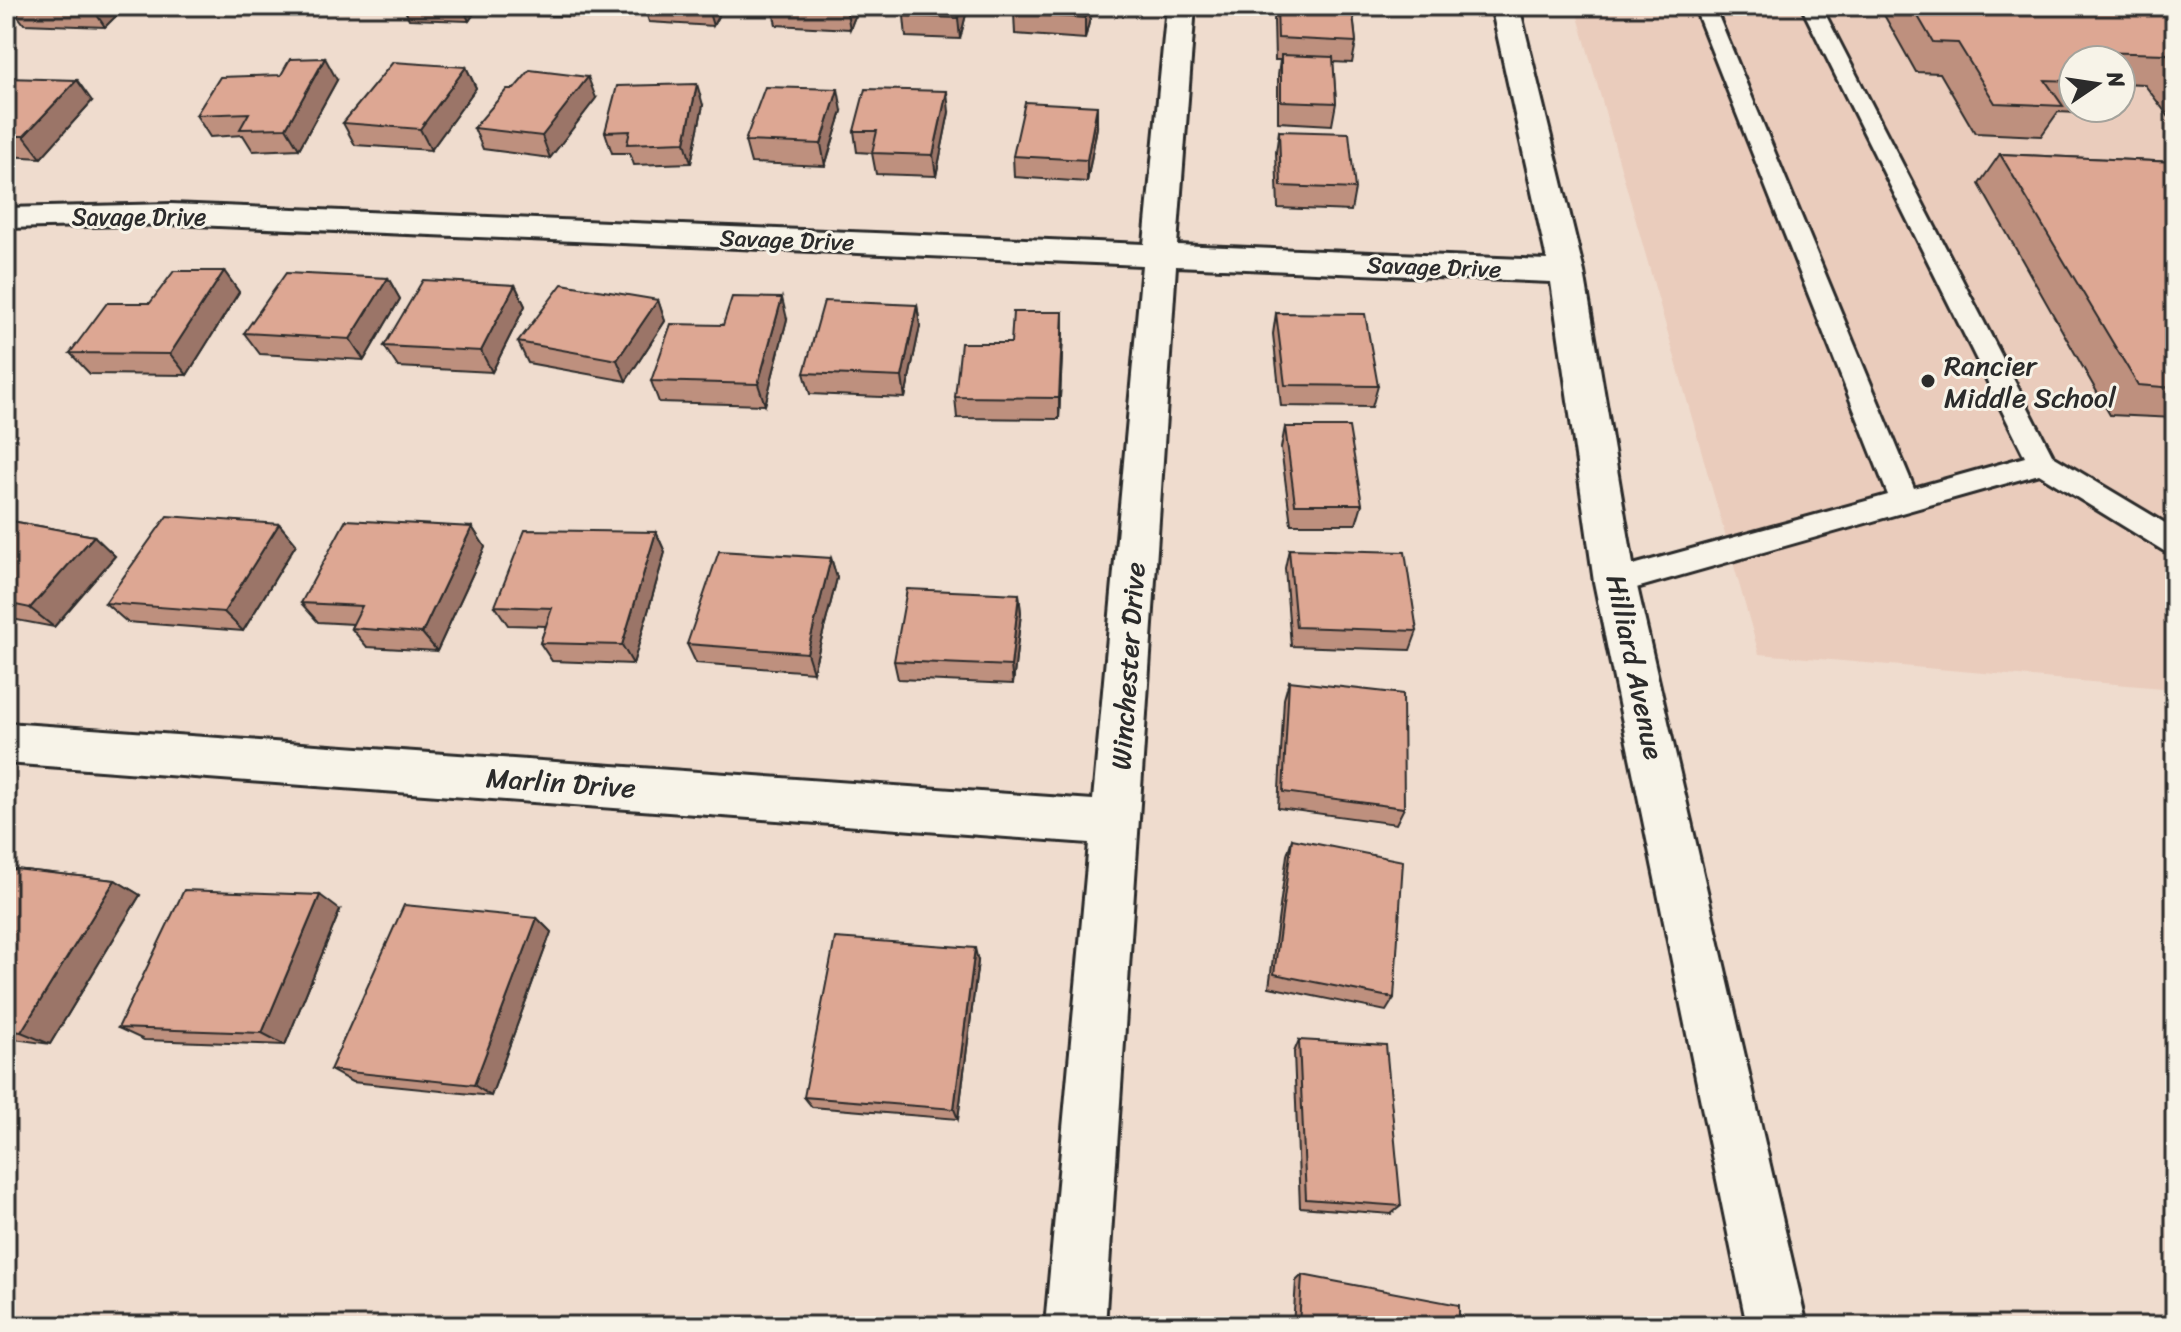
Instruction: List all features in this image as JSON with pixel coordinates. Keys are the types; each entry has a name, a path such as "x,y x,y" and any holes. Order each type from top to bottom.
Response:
{"street":[{"name":"Winchester Drive","path":"1075,1326 1117,823 1158,256 1181,6"},
{"name":"Hilliard Avenue","path":"1505,6 1567,272 1615,582 1777,1326"},
{"name":"Savage Drive","path":"6,218 171,214 1567,272"},
{"name":"Marlin Drive","path":"6,743 1117,823"}],"lane":[{"path":"1704,6 1905,501"},
{"path":"1811,6 2042,463 2175,543"},
{"path":"1615,582 2042,463"}],"shaded area":[{"name":"Rancier Middle School","path":"1575,6 2175,6 2175,689 1759,654"}],"building":[{"path":"907,6 961,6 958,18 904,16"},
{"path":"1016,6 1088,6 1085,18 1014,13"},
{"path":"1277,6 1352,6 1356,42 1278,38"},
{"path":"1912,6 2175,6 2175,65 2167,54 2137,53 2137,44 2057,44 2057,80 2045,80 2057,97 2057,106 1995,103 1958,43 1933,42"},
{"path":"1281,55 1333,57 1336,103 1281,101"},
{"path":"325,58 286,128 240,129 249,113 196,115 220,77 281,75 290,59"},
{"path":"393,62 466,67 420,129 343,123"},
{"path":"530,70 588,77 542,136 474,128 507,89 514,89"},
{"path":"6,78 77,80 24,136 6,136"},
{"path":"697,84 685,142 627,144 630,131 605,132 617,86"},
{"path":"765,87 838,89 821,144 745,141"},
{"path":"865,89 947,91 933,155 872,153 877,131 854,131"},
{"path":"1025,102 1097,106 1087,160 1013,156"},
{"path":"1279,131 1349,133 1355,189 1281,186"},
{"name":"Rancier Middle School","path":"2000,154 2175,162 2175,388 2138,385"},
{"path":"174,271 224,271 170,354 70,353 107,303 150,303"},
{"path":"286,273 388,278 350,339 244,333"},
{"path":"423,280 515,285 481,351 384,346"},
{"path":"562,284 658,300 617,360 518,342"},
{"path":"732,297 782,298 758,384 651,381 671,324 723,325"},
{"path":"824,301 917,305 902,377 804,373"},
{"path":"1013,312 1063,312 1059,398 955,397 961,343 1011,343"},
{"path":"1276,313 1365,314 1378,386 1285,385"},
{"path":"1285,427 1349,427 1362,504 1295,504"},
{"path":"167,516 279,524 224,612 105,603"},
{"path":"6,520 94,536 30,608 6,603"},
{"path":"346,520 472,527 422,633 351,628 362,606 301,603"},
{"path":"525,530 656,532 622,645 540,643 552,608 495,606"},
{"path":"1289,549 1405,552 1417,631 1296,627"},
{"path":"719,551 831,558 807,653 687,644"},
{"path":"907,589 1019,594 1011,666 894,661"},
{"path":"1289,681 1403,694 1404,808 1283,792"},
{"path":"1292,839 1403,861 1394,998 1274,974"},
{"path":"6,868 115,880 21,1032 6,1030"},
{"path":"184,890 320,895 262,1033 118,1028"},
{"path":"404,905 537,918 474,1085 330,1070"},
{"path":"835,938 975,948 954,1109 804,1097"},
{"path":"1299,1040 1386,1045 1401,1206 1306,1199"},
{"path":"1302,1275 1459,1305 1459,1326 1299,1326"}],"place":[{"name":"Rancier Middle School","path":"1928,381"}]}
